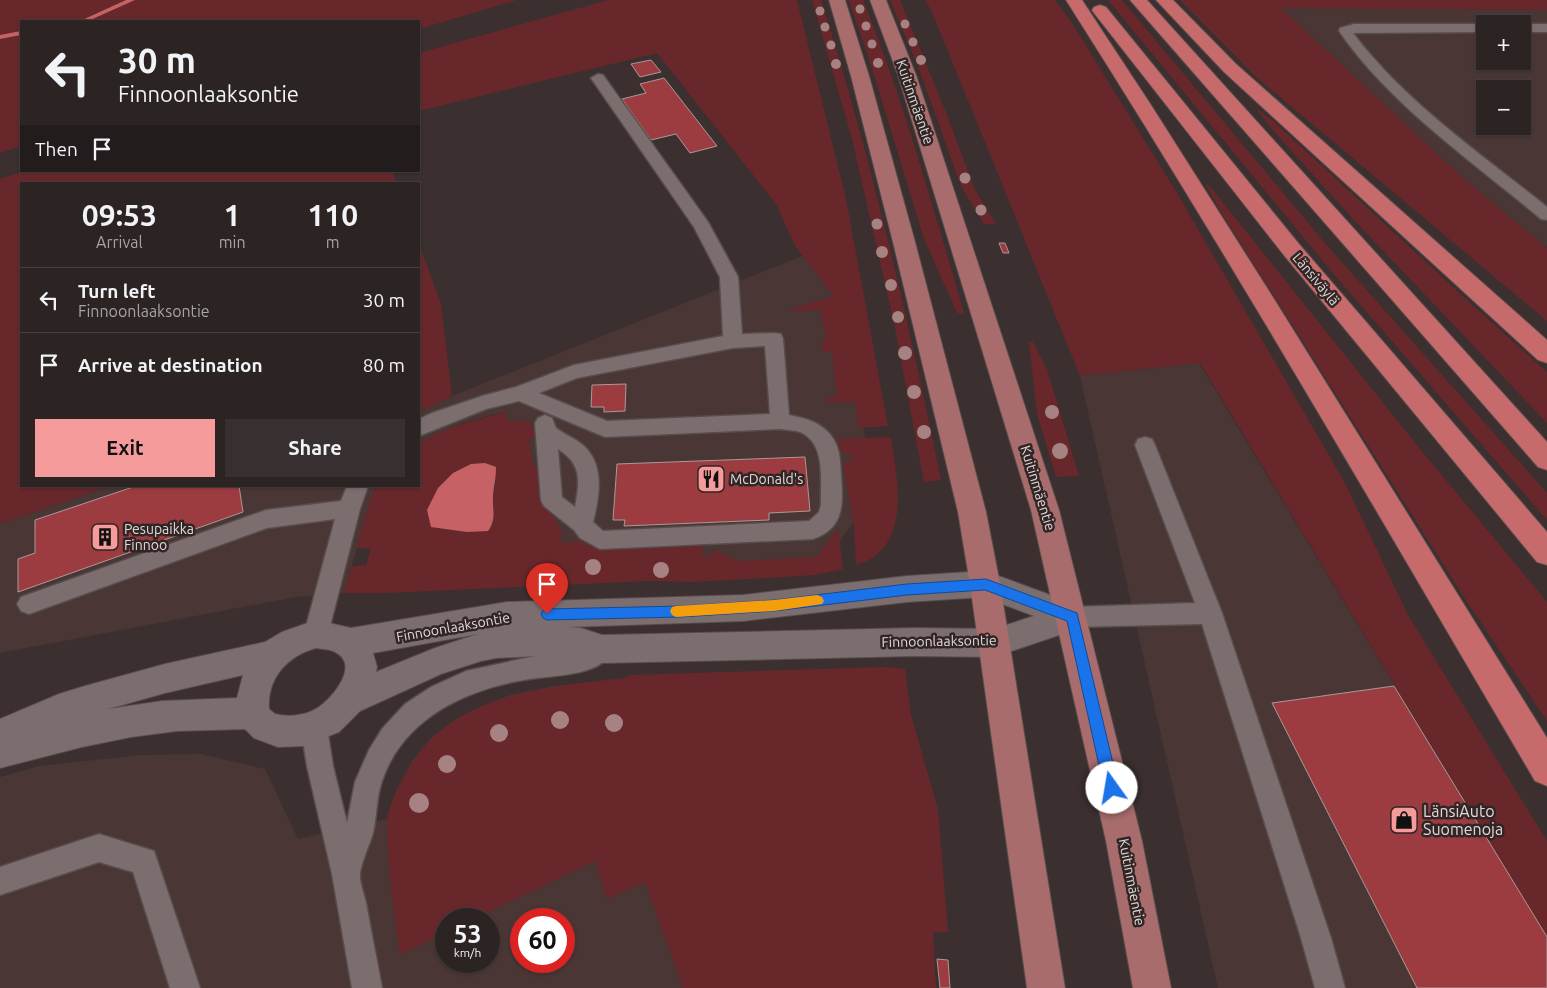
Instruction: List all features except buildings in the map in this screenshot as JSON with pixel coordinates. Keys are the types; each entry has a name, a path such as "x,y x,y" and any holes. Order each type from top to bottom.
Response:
{"highway":[{"path":"1074,0 1142,104 1266,305 1547,769"},
{"name":"Länsiväylä","path":"1092,0 1291,249 1547,552"},
{"path":"1138,0 1547,460"},
{"path":"1164,0 1230,68 1547,354"}],"main road":[{"path":"837,0 860,76 968,497 986,584 1046,988"},
{"name":"Kuitinmäentie","path":"878,0 907,75 970,268 1045,510 1124,841 1152,988"}],"street":[{"name":"Finnoonlaaksontie","path":"349,642 408,635 480,619 507,616 681,611 774,606 907,589 986,584 1072,617"},
{"name":"Finnoonlaaksontie","path":"351,699 435,662 481,647 558,641 581,642 602,649 915,642 994,643 1072,617"},
{"path":"316,634 339,636 349,642 358,652 362,666 360,683 351,699 335,716 314,728 292,733 276,731 263,724 254,713 251,699 254,684 261,669 273,655 301,638 316,634"},
{"path":"0,736 59,711 132,687 210,667 273,655"},
{"path":"0,752 60,735 132,721 199,714 254,713"}],"lane":[{"path":"1476,28 1354,28 1345,30 1363,55 1409,102 1547,214"},
{"path":"1531,28 1547,28"},
{"path":"598,78 702,226 730,277 733,341"},
{"path":"420,428 439,418 482,402 520,393 574,372 733,341 774,338 780,421"},
{"path":"520,393 540,401 605,429 780,421 806,426 820,437 829,450 832,505 828,516 822,524 813,530 600,540 593,537 582,524 556,506 552,500 547,433 540,401"},
{"path":"547,433 579,454 585,463 588,474 588,500 582,524"},
{"path":"1145,445 1210,613 1316,938 1330,988"},
{"path":"316,634 349,509 358,487"},
{"path":"29,604 266,519 349,509"},
{"path":"1072,617 1210,613"},
{"path":"346,874 359,833 368,782 378,759 391,738 414,713 440,695 466,683 495,674 535,667 577,663 602,649"},
{"path":"314,728 320,766 346,874 367,988"},
{"path":"0,881 99,848 144,861 180,986"}],"shaded area":[{"path":"0,0 517,0 420,29 420,20 20,20 20,146 0,153"},
{"path":"608,0 797,0 846,199 888,426 859,428 855,402 827,402 827,399 837,396 832,352 823,352 822,341 826,338 821,310 790,311 790,309 834,296 795,246 776,204 657,53 420,111 420,53"},
{"path":"812,0 821,0 872,178 902,299 941,480 924,482 894,323 852,139"},
{"path":"849,0 863,0 878,38 917,155 964,313 957,313 924,239 872,68"},
{"path":"890,0 900,0 975,190 996,224 984,224 961,186 918,66"},
{"path":"925,0 1055,0 1072,23 1177,193 1345,483 1408,615 1547,841 1547,937 1200,363 1080,376 932,12"},
{"path":"1108,0 1122,0 1324,242 1547,493 1547,520 1332,272"},
{"path":"1180,0 1547,0 1547,10 1281,8 1463,178 1547,248 1547,321 1256,77"},
{"path":"1280,7 1547,10 1547,248 1463,178"},
{"path":"1255,107 1273,121 1547,372 1547,423 1353,219 1270,127"},
{"path":"22,172 392,172 396,182 20,182 20,487 107,487 0,524 0,179"},
{"path":"1205,183 1213,190 1416,444 1547,602 1547,721 1467,602 1219,209"},
{"path":"830,245 873,480 860,513 840,541 817,563 532,579 505,412 469,421 420,443 420,412 452,396"},
{"path":"420,247 441,304 452,396 420,412"},
{"path":"1029,342 1033,342 1047,369 1079,476 1056,477 1037,414"},
{"path":"1199,363 1547,937 1547,988 1218,988 1080,376"},
{"path":"505,412 509,422 528,420 536,438 529,439 533,467 541,466 539,485 543,507 553,516 561,530 561,543 581,541 598,548 700,543 702,545 703,557 712,556 712,549 738,561 817,557 838,528 843,569 814,575 694,582 647,581 387,593 344,593 352,566 366,565 371,548 356,548 377,487 420,487 420,443 450,428","holes":["496,481 493,498 493,523 488,531 427,510"]},
{"path":"891,437 896,468 898,501 897,517 893,532 874,557 856,565 854,527 843,463 851,462 850,453 841,453 838,439"},
{"path":"485,463 496,467 493,518 488,531 467,532 431,527 427,510 438,488 453,473 471,464"},
{"path":"107,487 377,487 371,499 344,593 296,597 0,653 0,524"},
{"path":"883,667 905,669 911,715 938,809 948,932 933,932 936,988 683,988 645,882 607,899 595,861 497,908 435,908 435,938 400,955 392,900 387,819 390,807 406,773 425,746 448,725 474,710 502,699 564,685 627,678 629,675"},
{"path":"629,675 794,988 0,988 0,777 39,766 141,755 201,754 265,769 298,839 387,819 396,791 412,761 430,739 456,719 482,706 510,695 554,686 626,678"}],"waterway":[{"path":"85,20 132,0"},
{"path":"0,37 20,33"}],"slow traffic":[{"path":"676,611 774,606 817,601"}],"place":[{"name":"McDonald's","path":"711,479"},
{"name":"Pesupaikka Finnoo","path":"105,537"},
{"name":"LänsiAuto Suomenoja","path":"1404,820"}],"route":[{"path":"547,614 681,611 774,606 907,589 986,584 1072,617 1112,788"}]}
